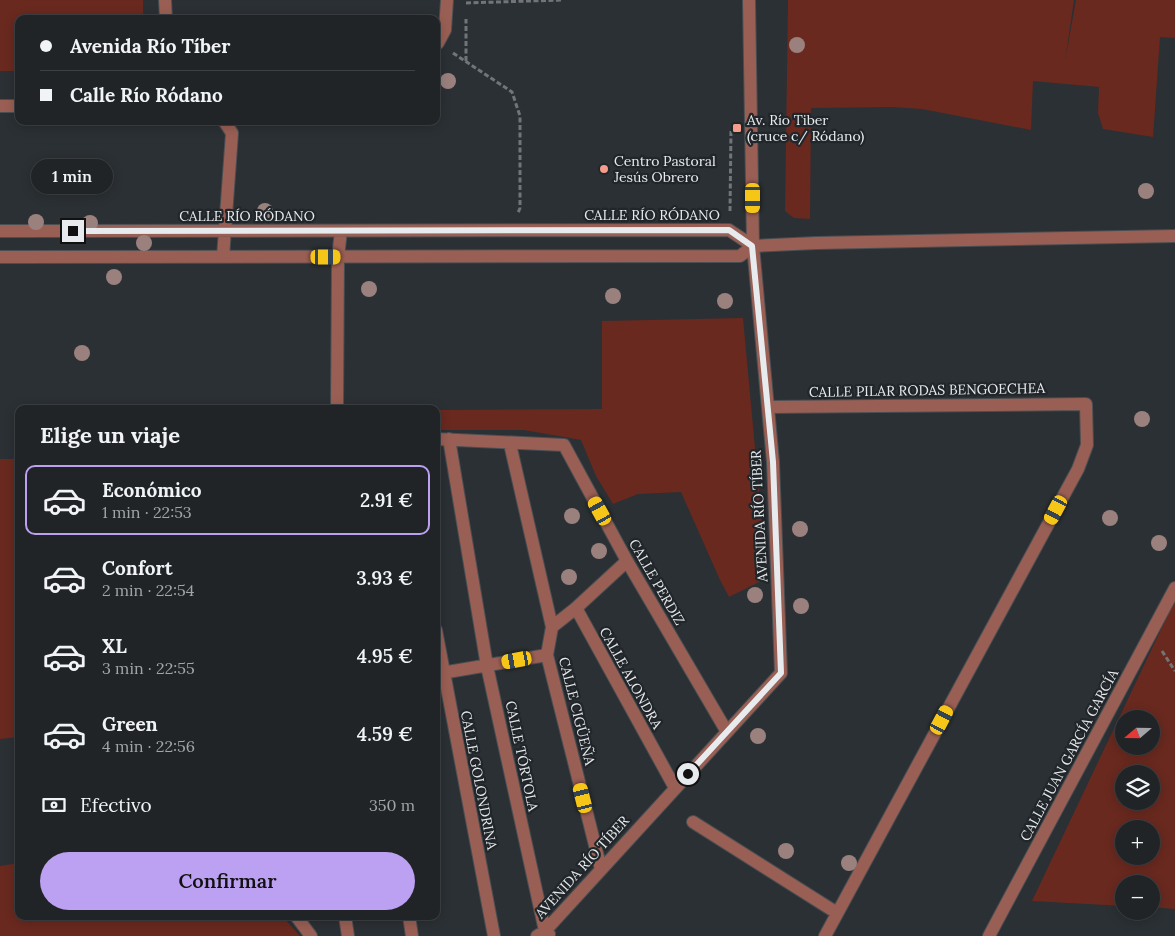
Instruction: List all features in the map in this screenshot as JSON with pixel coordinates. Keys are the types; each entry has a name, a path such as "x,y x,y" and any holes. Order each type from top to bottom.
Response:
{"street":[{"path":"165,0 166,15"},
{"path":"440,38 445,30 447,0"},
{"name":"AVENIDA RÍO TÍBER","path":"545,934 601,869 781,673 773,462 752,246 749,0"},
{"path":"0,106 15,106"},
{"path":"223,257 232,133 227,125"},
{"path":"337,405 338,257 341,230"},
{"name":"CALLE RÍO RÓDANO","path":"0,232 729,230 752,246"},
{"path":"0,257 740,256 752,246 826,242 1175,236"},
{"name":"CALLE PILAR RODAS BENGOECHEA","path":"768,407 1086,404 1087,445 1078,469 837,913"},
{"path":"443,439 510,444"},
{"name":"CALLE TÓRTOLA","path":"443,439 487,666 545,934"},
{"name":"CALLE PERDIZ","path":"510,444 564,445 627,561 727,732"},
{"name":"CALLE CIGÜEÑA","path":"510,444 552,627 547,655 601,869"},
{"path":"552,627 576,608 627,561"},
{"name":"CALLE JUAN GARCÍA GARCÍA","path":"989,936 1175,588"},
{"name":"CALLE ALONDRA","path":"576,608 675,788"},
{"path":"440,673 547,655"},
{"name":"CALLE GOLONDRINA","path":"440,673 494,936"},
{"path":"693,822 837,913 825,936"},
{"path":"299,920 311,936"},
{"path":"346,920 348,936"},
{"path":"410,920 412,936"}],"path":[{"path":"466,61 466,2 561,0"},
{"path":"440,45 512,92 520,116 520,208"}],"shaded area":[{"path":"0,0 143,0 143,15 15,15 15,71 0,71"},
{"path":"788,0 1074,0 1065,61 1076,0 1175,0 1175,38 1160,37 1153,137 1103,129 1098,113 1099,87 1033,81 1031,130 922,109 892,107 811,108 810,219 794,218 785,211"},
{"path":"743,318 767,578 729,597 681,492 638,494 613,504 596,476 581,440 524,430 440,430 440,410 602,409 602,321"},
{"path":"0,459 15,459 15,737 0,739"},
{"path":"1175,600 1175,909 1160,908 1160,875 1115,875 1115,906 1032,901 1115,726 1115,755 1160,755 1160,710 1123,710"},
{"path":"15,864 15,920 286,920 300,936 0,936 0,866"}],"place":[{"name":"Av. Río Tiber (cruce c/ Ródano)","path":"737,128"},
{"name":"Centro Pastoral Jesús Obrero","path":"604,169"}],"route":[{"path":"73,231 729,230 752,246 773,462 781,673 688,774"}]}
